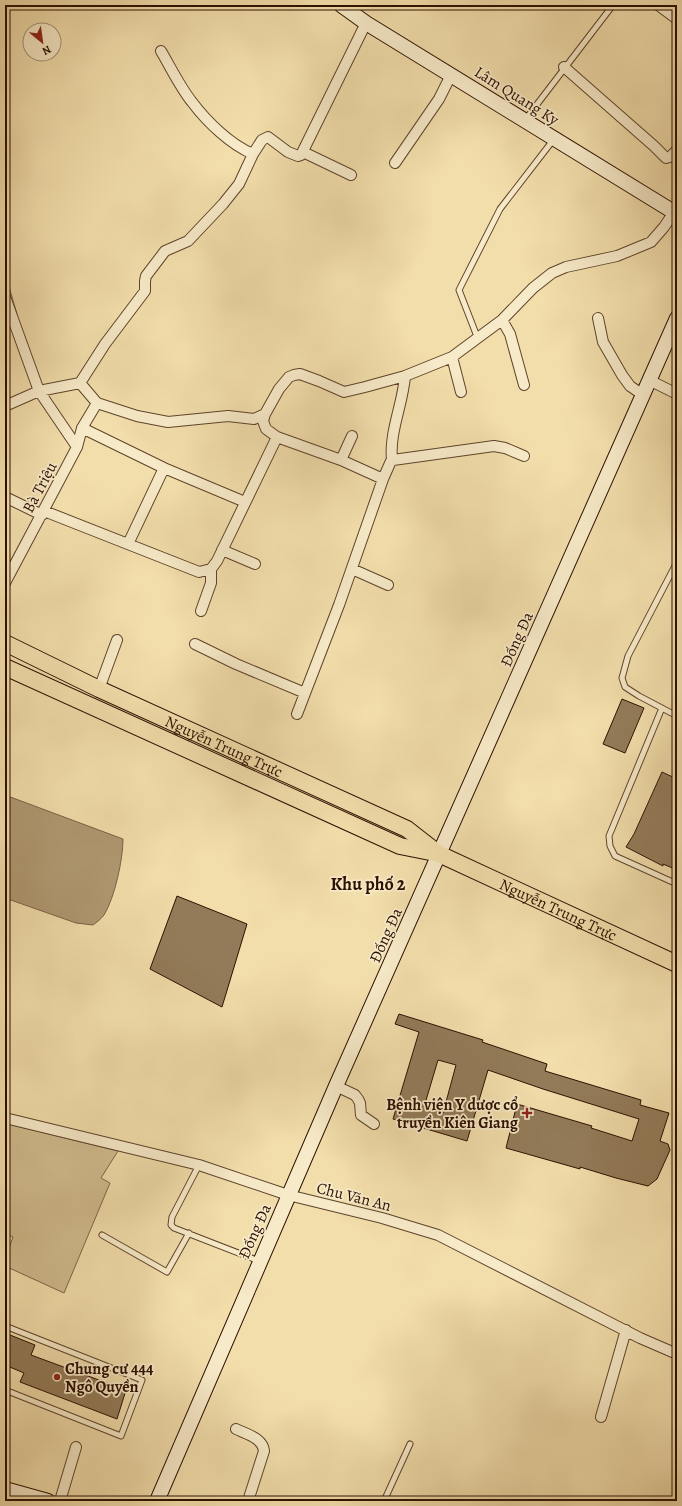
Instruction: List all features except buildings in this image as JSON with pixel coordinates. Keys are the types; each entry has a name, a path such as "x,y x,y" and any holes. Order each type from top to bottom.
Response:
{"main road":[{"name":"Nguyễn Trung Trực","path":"5,643 99,689 407,829 439,854 677,964"},
{"name":"Nguyễn Trung Trực","path":"5,667 400,846 439,854"}],"street":[{"name":"Lâm Quang Ky","path":"341,5 366,22 675,213"},
{"path":"658,5 677,19"},
{"path":"5,406 39,390 80,383 105,344 145,291 146,276 165,251 188,241 222,204 238,184 262,140 266,138 271,139 278,146 298,156 303,152 366,22"},
{"path":"161,51 192,102 219,131 243,150 253,154"},
{"path":"564,67 666,158 670,157 677,150"},
{"path":"395,163 439,99 452,75"},
{"path":"303,152 351,175"},
{"path":"383,479 341,460 277,437 266,429 263,421 265,414 279,389 289,377 300,374 344,392 405,376 452,357 478,340 502,320 533,288 552,273 566,267 617,256 651,242 675,213"},
{"path":"5,297 39,390 77,447"},
{"path":"598,318 603,342 622,375 630,386 643,395"},
{"name":"Đống Đa","path":"157,1501 288,1195 677,318"},
{"path":"502,320 510,334 524,385"},
{"path":"452,357 461,392"},
{"path":"297,714 352,569 383,479 392,460 391,450 397,416 404,391 405,376"},
{"path":"649,380 677,394"},
{"path":"80,383 97,403 137,416 168,422 228,416 254,418 265,414"},
{"name":"Bà Triệu","path":"5,583 77,447 82,428 97,403"},
{"path":"82,428 164,468 245,502"},
{"path":"341,460 352,436"},
{"path":"5,497 43,513 199,572 211,569 217,561 277,437"},
{"path":"392,460 494,446 505,448 524,456"},
{"path":"128,544 164,468"},
{"path":"222,550 255,564"},
{"path":"201,611 212,583 211,569"},
{"path":"352,569 388,585"},
{"path":"99,689 117,640"},
{"path":"194,644 236,664 305,693"},
{"path":"336,1086 355,1095 360,1103 361,1116 374,1124"},
{"name":"Chu Văn An","path":"5,1118 199,1165 288,1195 382,1218 438,1235 626,1330 677,1354"},
{"path":"601,1417 626,1330"},
{"path":"236,1429 260,1441 264,1451 248,1501"},
{"path":"60,1501 76,1447"},
{"path":"5,1488 48,1501"}],"lane":[{"path":"525,120 564,67 613,5"},
{"path":"478,340 459,290 500,209 554,138"},
{"path":"677,562 628,656 622,678 625,686 639,696 677,716"},
{"path":"662,708 609,836 610,846 616,856 677,884"},
{"path":"199,1165 172,1217 171,1225 174,1228 260,1261"},
{"path":"102,1234 167,1272 189,1234"},
{"path":"5,1326 142,1380 120,1436 5,1390"},
{"path":"384,1501 410,1444"}],"shaded area":[{"path":"5,273 17,314 5,319"},
{"path":"5,795 123,839 120,867 112,898 104,915 93,925 76,923 5,898"},
{"path":"5,1123 118,1151 101,1178 110,1183 64,1293 5,1266 5,1259 13,1237 5,1233"}],"place":[{"name":"Bệnh viện Y dược cổ truyền Kiên Giang","path":"527,1113"},
{"name":"Chung cư 444 Ngô Quyền","path":"57,1377"}],"district":[{"name":"Khu phố 2","path":"368,884"}]}
